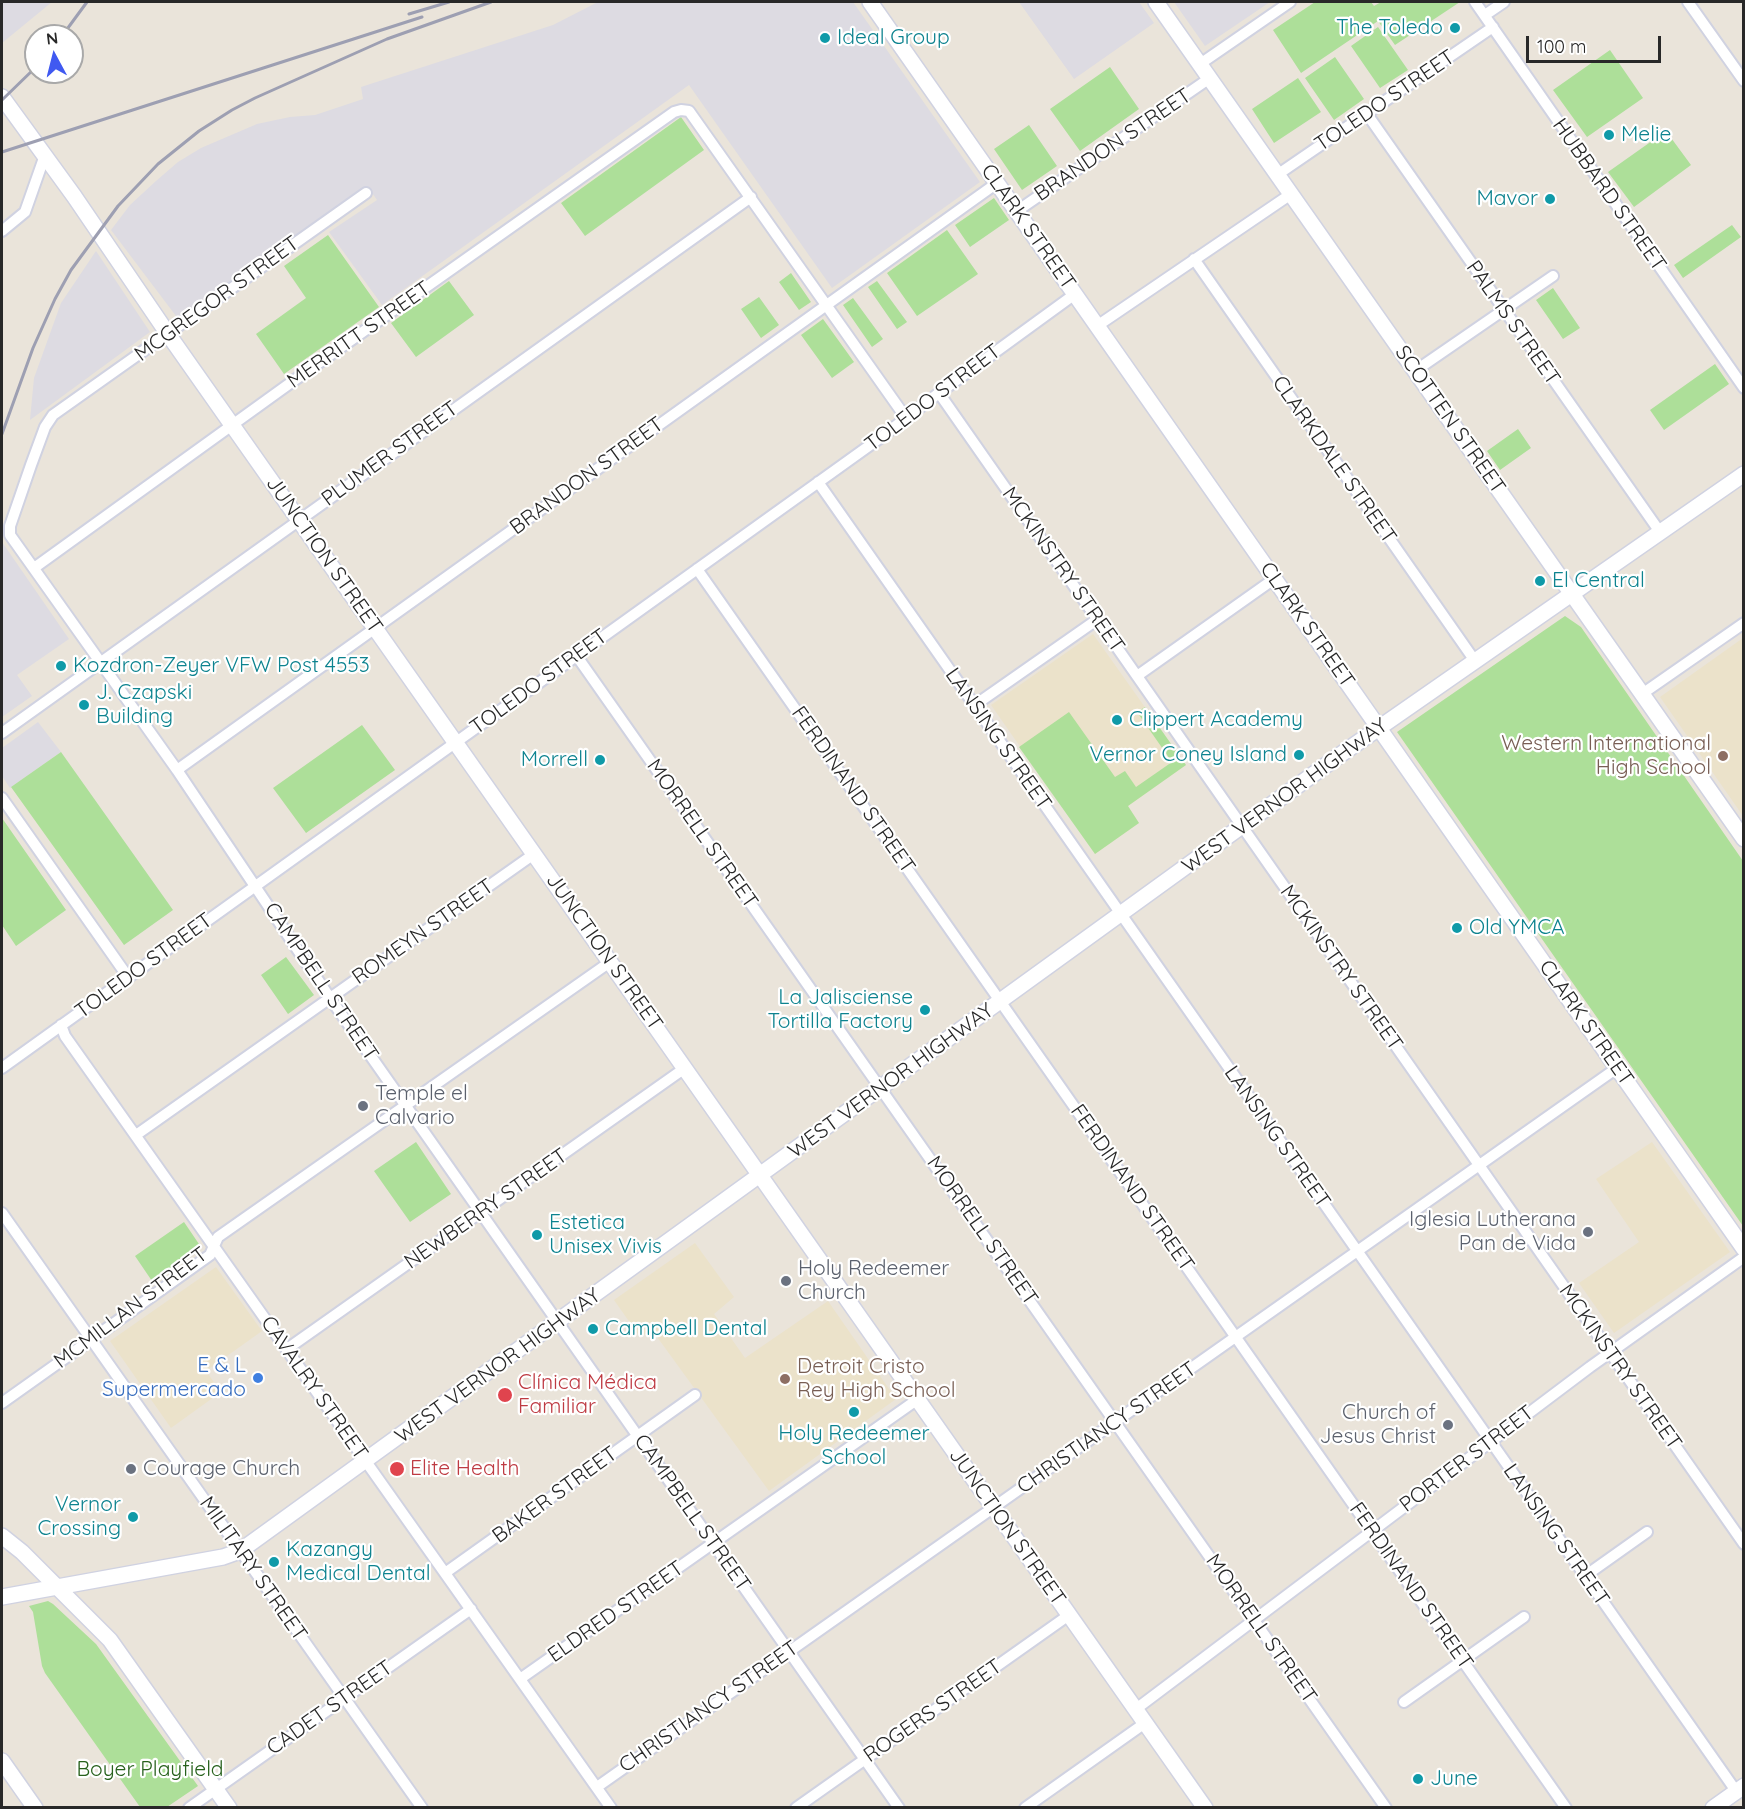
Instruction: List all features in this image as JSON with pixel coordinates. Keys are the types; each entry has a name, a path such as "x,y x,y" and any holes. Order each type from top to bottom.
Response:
{"street":[{"name":"CLARK STREET","path":"870,2 1743,1249"},
{"name":"SCOTTEN STREET","path":"1156,2 1743,839"},
{"name":"BRANDON STREET","path":"1200,64 1290,2"},
{"name":"HUBBARD STREET","path":"1475,2 1743,388"},
{"path":"1485,15 1504,2"},
{"path":"1688,2 1743,81"},
{"name":"TOLEDO STREET","path":"1277,175 1493,27"},
{"name":"BRANDON STREET","path":"1017,211 1210,78"},
{"name":"JUNCTION STREET","path":"2,97 1205,1808"},
{"name":"MERRITT STREET","path":"34,568 674,112 688,111 751,196"},
{"name":"PALMS STREET","path":"1367,114 1660,532"},
{"path":"2,231 25,212 44,158"},
{"name":"BRANDON STREET","path":"177,770 997,183"},
{"name":"MCGREGOR STREET","path":"13,540 10,535 10,526 45,427 53,415 366,194"},
{"path":"1097,326 1291,195"},
{"path":"751,196 906,418"},
{"name":"PLUMER STREET","path":"2,733 751,196"},
{"name":"CLARKDALE STREET","path":"1194,259 1475,661"},
{"path":"1415,371 1553,276"},
{"name":"TOLEDO STREET","path":"2,1068 818,482 1075,294"},
{"name":"MCKINSTRY STREET","path":"939,393 1743,1544"},
{"name":"WEST VERNOR HIGHWAY","path":"2,1597 224,1557 240,1551 1242,826 1743,474"},
{"name":"LANSING STREET","path":"818,482 1585,1576 1740,1789"},
{"name":"CAMPBELL STREET","path":"13,540 177,770 330,998 899,1808"},
{"name":"FERDINAND STREET","path":"697,569 1566,1808"},
{"path":"1137,676 1274,579"},
{"path":"975,705 1098,620"},
{"path":"1642,694 1743,622"},
{"name":"MORRELL STREET","path":"576,655 1386,1808"},
{"path":"2,798 128,977"},
{"name":"ROMEYN STREET","path":"136,1135 534,854"},
{"name":"MCMILLAN STREET","path":"2,1403 210,1254 218,1237 610,962"},
{"name":"CAVALRY STREET","path":"61,1025 65,1036 611,1808"},
{"name":"NEWBERRY STREET","path":"287,1349 685,1068"},
{"name":"CHRISTIANCY STREET","path":"597,1787 1617,1068"},
{"name":"MILITARY STREET","path":"2,1213 422,1808"},
{"path":"2,1234 11,1227"},
{"name":"PORTER STREET","path":"1136,1709 1610,1352 1743,1257"},
{"name":"BAKER STREET","path":"445,1573 695,1395"},
{"name":"ELDRED STREET","path":"520,1679 918,1399"},
{"path":"1585,1576 1647,1532"},
{"path":"2,1536 22,1552 110,1640 229,1808"},
{"name":"CADET STREET","path":"189,1808 471,1609"},
{"name":"ROGERS STREET","path":"796,1808 1069,1615"},
{"path":"1404,1702 1524,1617"},
{"path":"1025,1808 1145,1723"},
{"path":"2,1761 35,1808"},
{"path":"1713,1808 1740,1789"}],"shaded area":[{"path":"2,2 52,2 24,24 2,43"},
{"path":"598,2 853,2 980,182 832,288 689,85 382,305 329,232 377,200 368,187 179,320 111,230 130,205 156,181 178,162 201,148 257,124 290,117 315,115 363,99 361,87 553,25"},
{"path":"1019,2 1139,2 1154,23 1074,79"},
{"path":"1174,2 1270,2 1205,46"},
{"path":"96,251 150,332 30,420 34,378 61,303"},
{"path":"2,542 69,639 17,675 32,696 2,717"},
{"path":"1093,634 1186,765 1128,806 1139,823 1095,854 991,705"},
{"name":"Western International High School","path":"1743,638 1743,816 1660,697"},
{"path":"38,722 61,752 10,788 2,776 2,748"},
{"path":"1652,1142 1730,1252 1614,1333 1579,1283 1639,1242 1596,1179"},
{"name":"Detroit Cristo Rey High School","path":"695,1243 734,1297 714,1314 745,1358 828,1301 896,1399 769,1491 652,1330 640,1337 614,1300"},
{"path":"216,1267 262,1331 206,1371 221,1392 171,1428 110,1341"}],"green space":[{"path":"1315,2 1371,2 1374,6 1381,2 1460,2 1395,45 1378,21 1301,73 1273,30"},
{"path":"1378,27 1408,70 1380,88 1351,46"},
{"path":"1610,50 1643,98 1587,137 1553,90"},
{"path":"1335,57 1364,99 1334,120 1305,78"},
{"path":"1110,67 1139,109 1080,151 1050,109"},
{"path":"1298,78 1321,112 1274,143 1252,109"},
{"path":"681,117 704,150 585,236 561,203"},
{"path":"1029,125 1057,166 1022,190 994,149"},
{"path":"1666,131 1691,165 1634,207 1608,172"},
{"path":"994,198 1009,220 970,247 955,225"},
{"path":"1732,225 1741,237 1683,278 1674,265"},
{"path":"947,230 978,274 917,316 887,273"},
{"path":"328,235 379,307 284,374 256,334 306,298 284,266"},
{"path":"791,273 811,302 799,310 779,282"},
{"path":"449,281 474,315 416,357 391,323"},
{"path":"877,281 907,322 897,329 868,287"},
{"path":"1553,288 1580,328 1563,339 1536,300"},
{"path":"759,297 779,325 761,338 741,309"},
{"path":"853,298 883,339 872,347 843,305"},
{"path":"823,319 854,362 832,378 801,335"},
{"path":"1715,364 1729,384 1664,430 1650,410"},
{"path":"1518,429 1531,448 1500,470 1487,451"},
{"path":"1565,616 1581,627 1743,861 1743,1226 1397,732"},
{"path":"1145,707 1186,765 1128,806 1139,823 1095,854 1019,747 1069,712 1115,777 1125,771 1136,787 1172,762 1137,712"},
{"path":"362,725 395,770 306,833 273,788"},
{"path":"61,752 173,910 124,945 11,787"},
{"path":"2,818 66,910 16,946 2,925"},
{"path":"286,957 314,995 288,1014 261,975"},
{"path":"416,1142 451,1194 410,1222 374,1171"},
{"path":"184,1222 201,1247 152,1281 135,1256"},
{"name":"Boyer Playfield","path":"48,1601 96,1644 198,1786 167,1807 140,1807 45,1673 33,1612 29,1606"}],"railway":[{"path":"71,24 87,2"},
{"path":"409,14 449,2"},
{"path":"2,434 33,348 71,270 118,206 158,164 199,131 255,98 387,39 491,2"},
{"path":"2,152 422,17"},
{"path":"2,100 24,79"}],"place":[{"name":"The Toledo","path":"1455,28"},
{"name":"Ideal Group","path":"825,38"},
{"name":"Melie","path":"1609,135"},
{"name":"Mavor","path":"1550,199"},
{"name":"El Central","path":"1540,581"},
{"name":"Kozdron-Zeyer VFW Post 4553","path":"61,666"},
{"name":"J. Czapski Building","path":"84,705"},
{"name":"Clippert Academy","path":"1117,720"},
{"name":"Vernor Coney Island","path":"1299,755"},
{"name":"Western International High School","path":"1723,756"},
{"name":"Morrell","path":"600,760"},
{"name":"Old YMCA","path":"1457,928"},
{"name":"La Jalisciense Tortilla Factory","path":"925,1010"},
{"name":"Temple el Calvario","path":"363,1106"},
{"name":"Iglesia Lutherana Pan de Vida","path":"1588,1232"},
{"name":"Estetica Unisex Vivis","path":"537,1235"},
{"name":"Holy Redeemer Church","path":"786,1281"},
{"name":"Campbell Dental","path":"593,1329"},
{"name":"E & L Supermercado","path":"258,1378"},
{"name":"Detroit Cristo Rey High School","path":"785,1379"},
{"name":"Clínica Médica Familiar","path":"505,1395"},
{"name":"Holy Redeemer School","path":"854,1412"},
{"name":"Church of Jesus Christ","path":"1448,1425"},
{"name":"Courage Church","path":"131,1469"},
{"name":"Elite Health","path":"397,1469"},
{"name":"Vernor Crossing","path":"133,1517"},
{"name":"Kazangy Medical Dental","path":"274,1562"},
{"name":"June","path":"1418,1779"}]}
